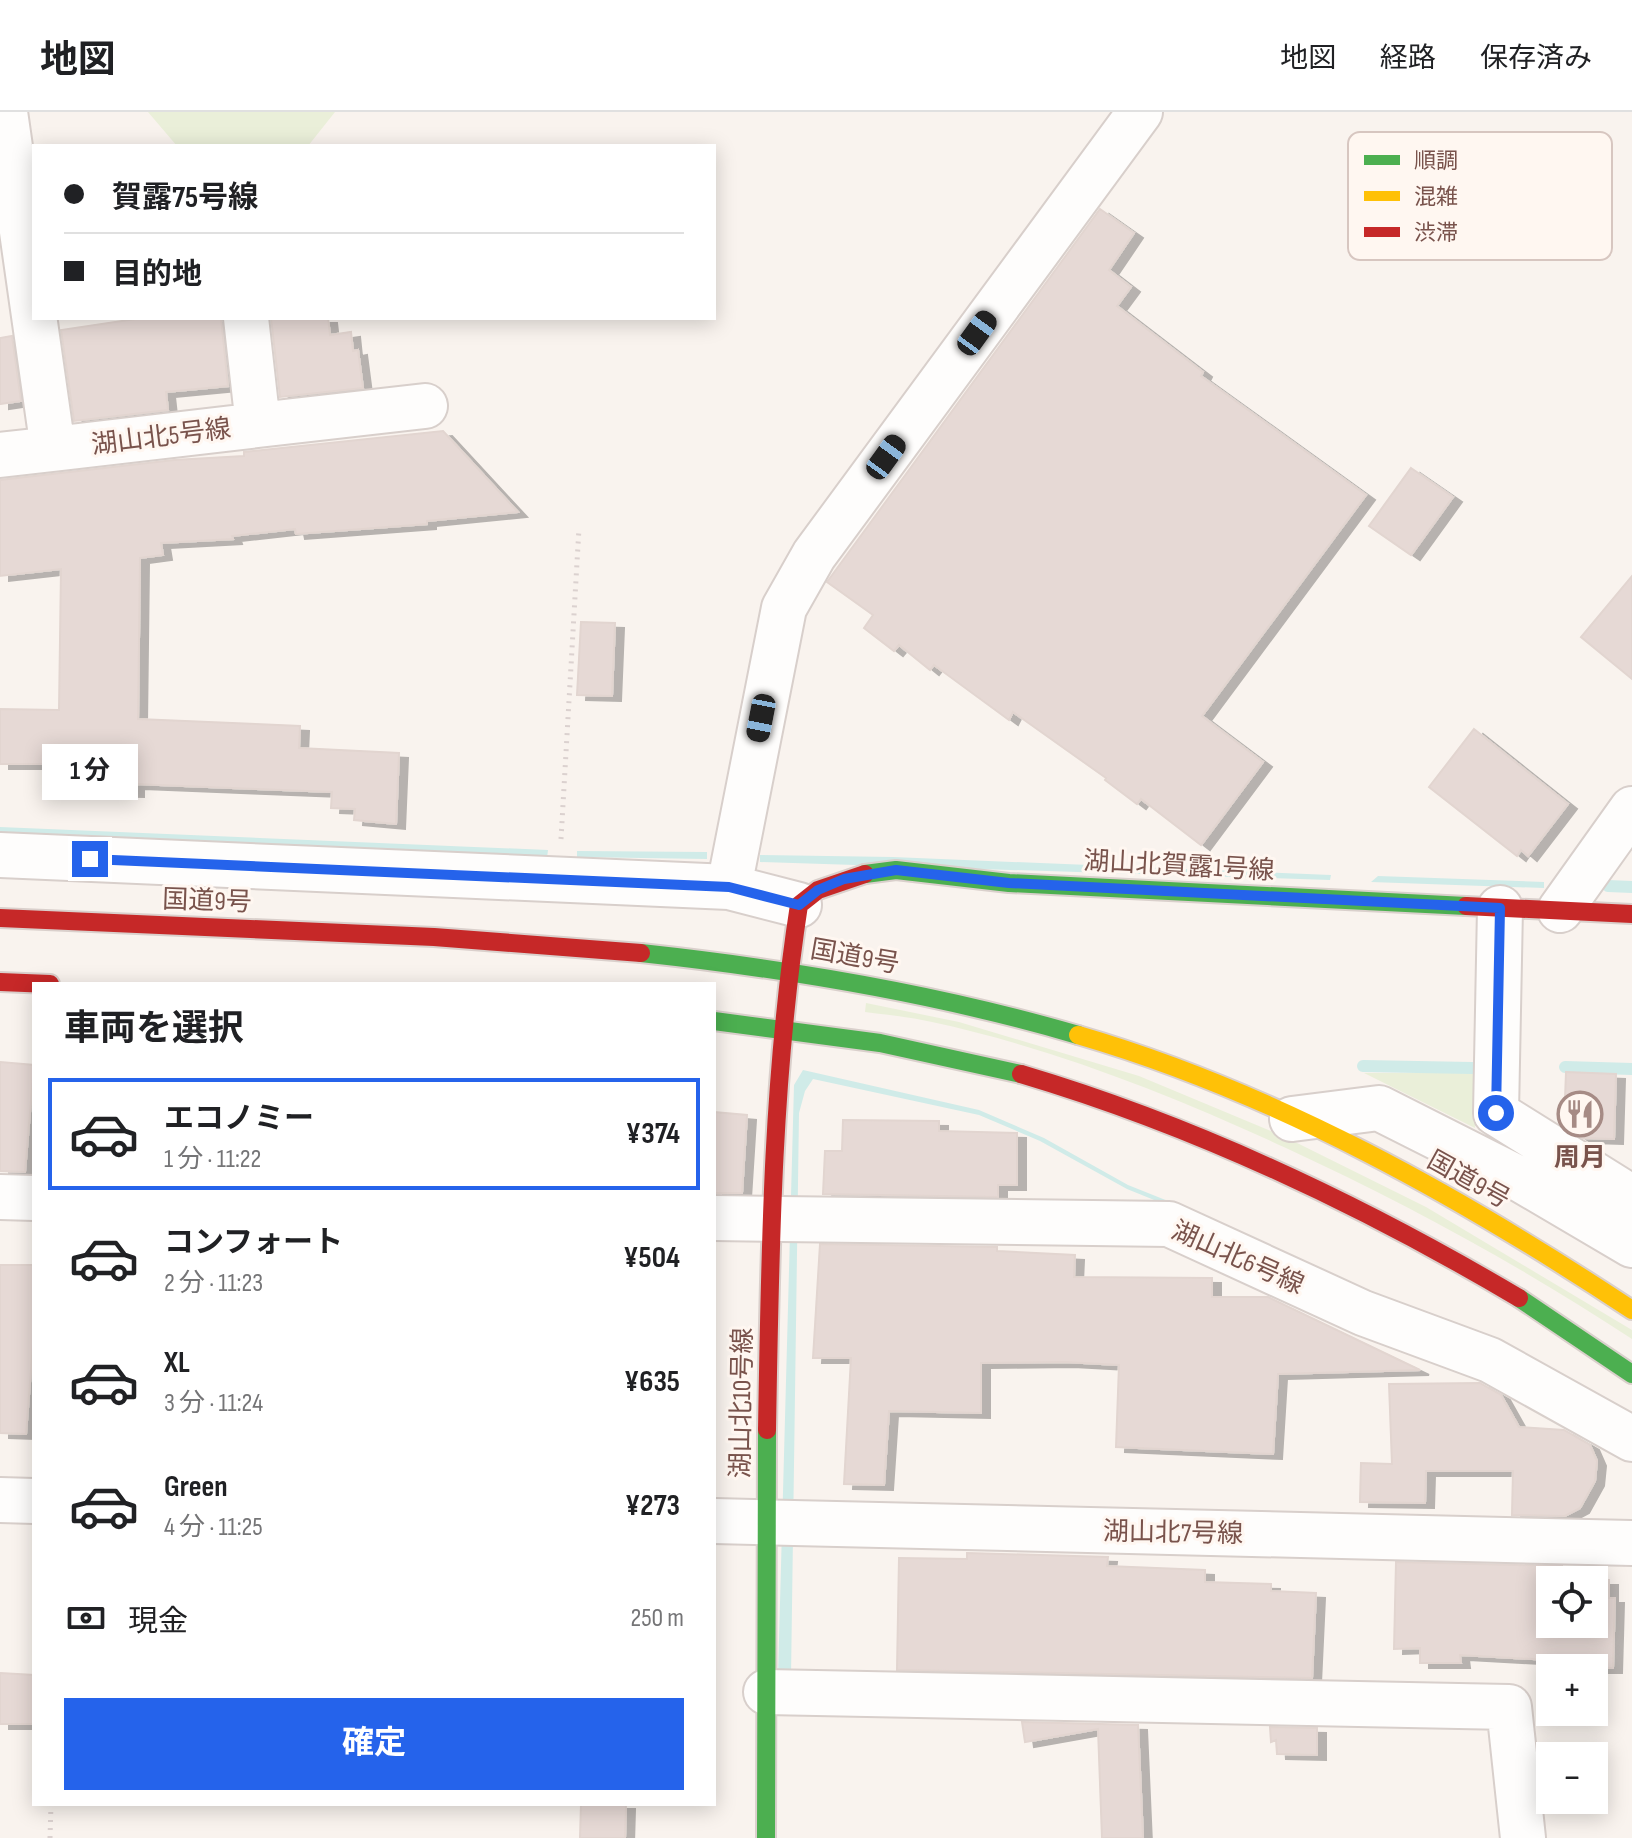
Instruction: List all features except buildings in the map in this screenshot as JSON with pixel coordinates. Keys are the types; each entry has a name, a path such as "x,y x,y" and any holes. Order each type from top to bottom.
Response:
{"main road":[{"name":"湖山北賀露1号線","path":"799,905 818,890 844,879 896,870 1009,883 1632,914"},
{"path":"788,971 799,905"},
{"name":"国道9号","path":"0,918 515,941 788,971 905,990 1061,1029 1204,1081 1292,1119 1391,1166 1487,1218 1632,1310"},
{"name":"湖山北10号線","path":"766,1838 765,1522 771,1220 788,971"},
{"path":"0,982 32,983"},
{"path":"716,1021 884,1043 981,1063 1129,1111 1246,1156 1347,1203 1449,1257 1553,1320 1632,1374"}],"street":[{"path":"5,112 32,308"},
{"path":"729,887 784,608 814,555 1140,112"},
{"path":"34,320 53,449"},
{"name":"湖山北5号線","path":"0,455 258,425 246,320"},
{"path":"258,425 425,406"},
{"path":"1560,910 1632,809"},
{"path":"0,855 729,887 799,905"},
{"path":"1500,908 1496,1113 1632,1198"},
{"path":"1292,1119 1379,1108 1518,1178 1632,1245"},
{"path":"1518,1178 1547,1145"},
{"path":"0,1197 32,1198"},
{"name":"湖山北6号線","path":"716,1218 1169,1224 1363,1313 1490,1360 1632,1439"},
{"path":"0,1500 32,1501"},
{"name":"湖山北7号線","path":"716,1521 1632,1543"},
{"path":"766,1692 1509,1707 1523,1838"}],"path":[{"path":"559,880 579,528"},
{"path":"50,1838 51,1806"}],"green space":[{"path":"148,112 335,112 310,144 175,144"},
{"path":"866,1003 959,1022 1139,1076 1285,1137 1426,1207 1632,1330 1632,1339 1463,1237 1376,1191 1244,1129 1157,1092 1023,1045 932,1022 865,1012"},
{"path":"1364,1073 1477,1073 1475,1128"}],"water":[{"path":"0,827 548,850 547,858 0,833"},
{"path":"577,851 707,852 707,859 577,857"},
{"path":"760,855 893,857 1331,875 1330,880 760,862"},
{"path":"1378,876 1544,882 1544,888 1371,882"},
{"path":"803,1070 979,1110 1044,1138 1128,1185 1208,1217 1206,1221 1127,1189 1040,1141 979,1115 813,1079 805,1091 799,1113 791,1677 778,1677 794,1085"}],"waterway":[{"path":"1608,886 1632,887"},
{"path":"1363,1066 1472,1068"},
{"path":"1565,1067 1632,1069"}],"traffic: fast":[{"path":"865,874 896,870 1009,883 1466,906"},
{"path":"641,953 861,984 970,1007 1078,1035"},
{"path":"716,1021 880,1043 1021,1074"},
{"path":"1519,1298 1632,1374"},
{"path":"766,1838 767,1430"}],"traffic: slow":[{"path":"1078,1035 1224,1087 1366,1152 1501,1228 1632,1310"}],"traffic: jam":[{"path":"767,1430 771,1232 778,1101 799,905 818,890 865,874"},
{"path":"1466,906 1632,914"},
{"path":"0,918 434,937 641,953"},
{"path":"0,982 32,983"},
{"path":"1021,1074 1151,1118 1277,1171 1400,1231 1519,1298"}],"place":[{"name":"周月","path":"1580,1114"}],"route":[{"path":"90,859 729,887 799,905 818,890 844,879 896,870 1009,883 1500,908 1496,1113"}]}
